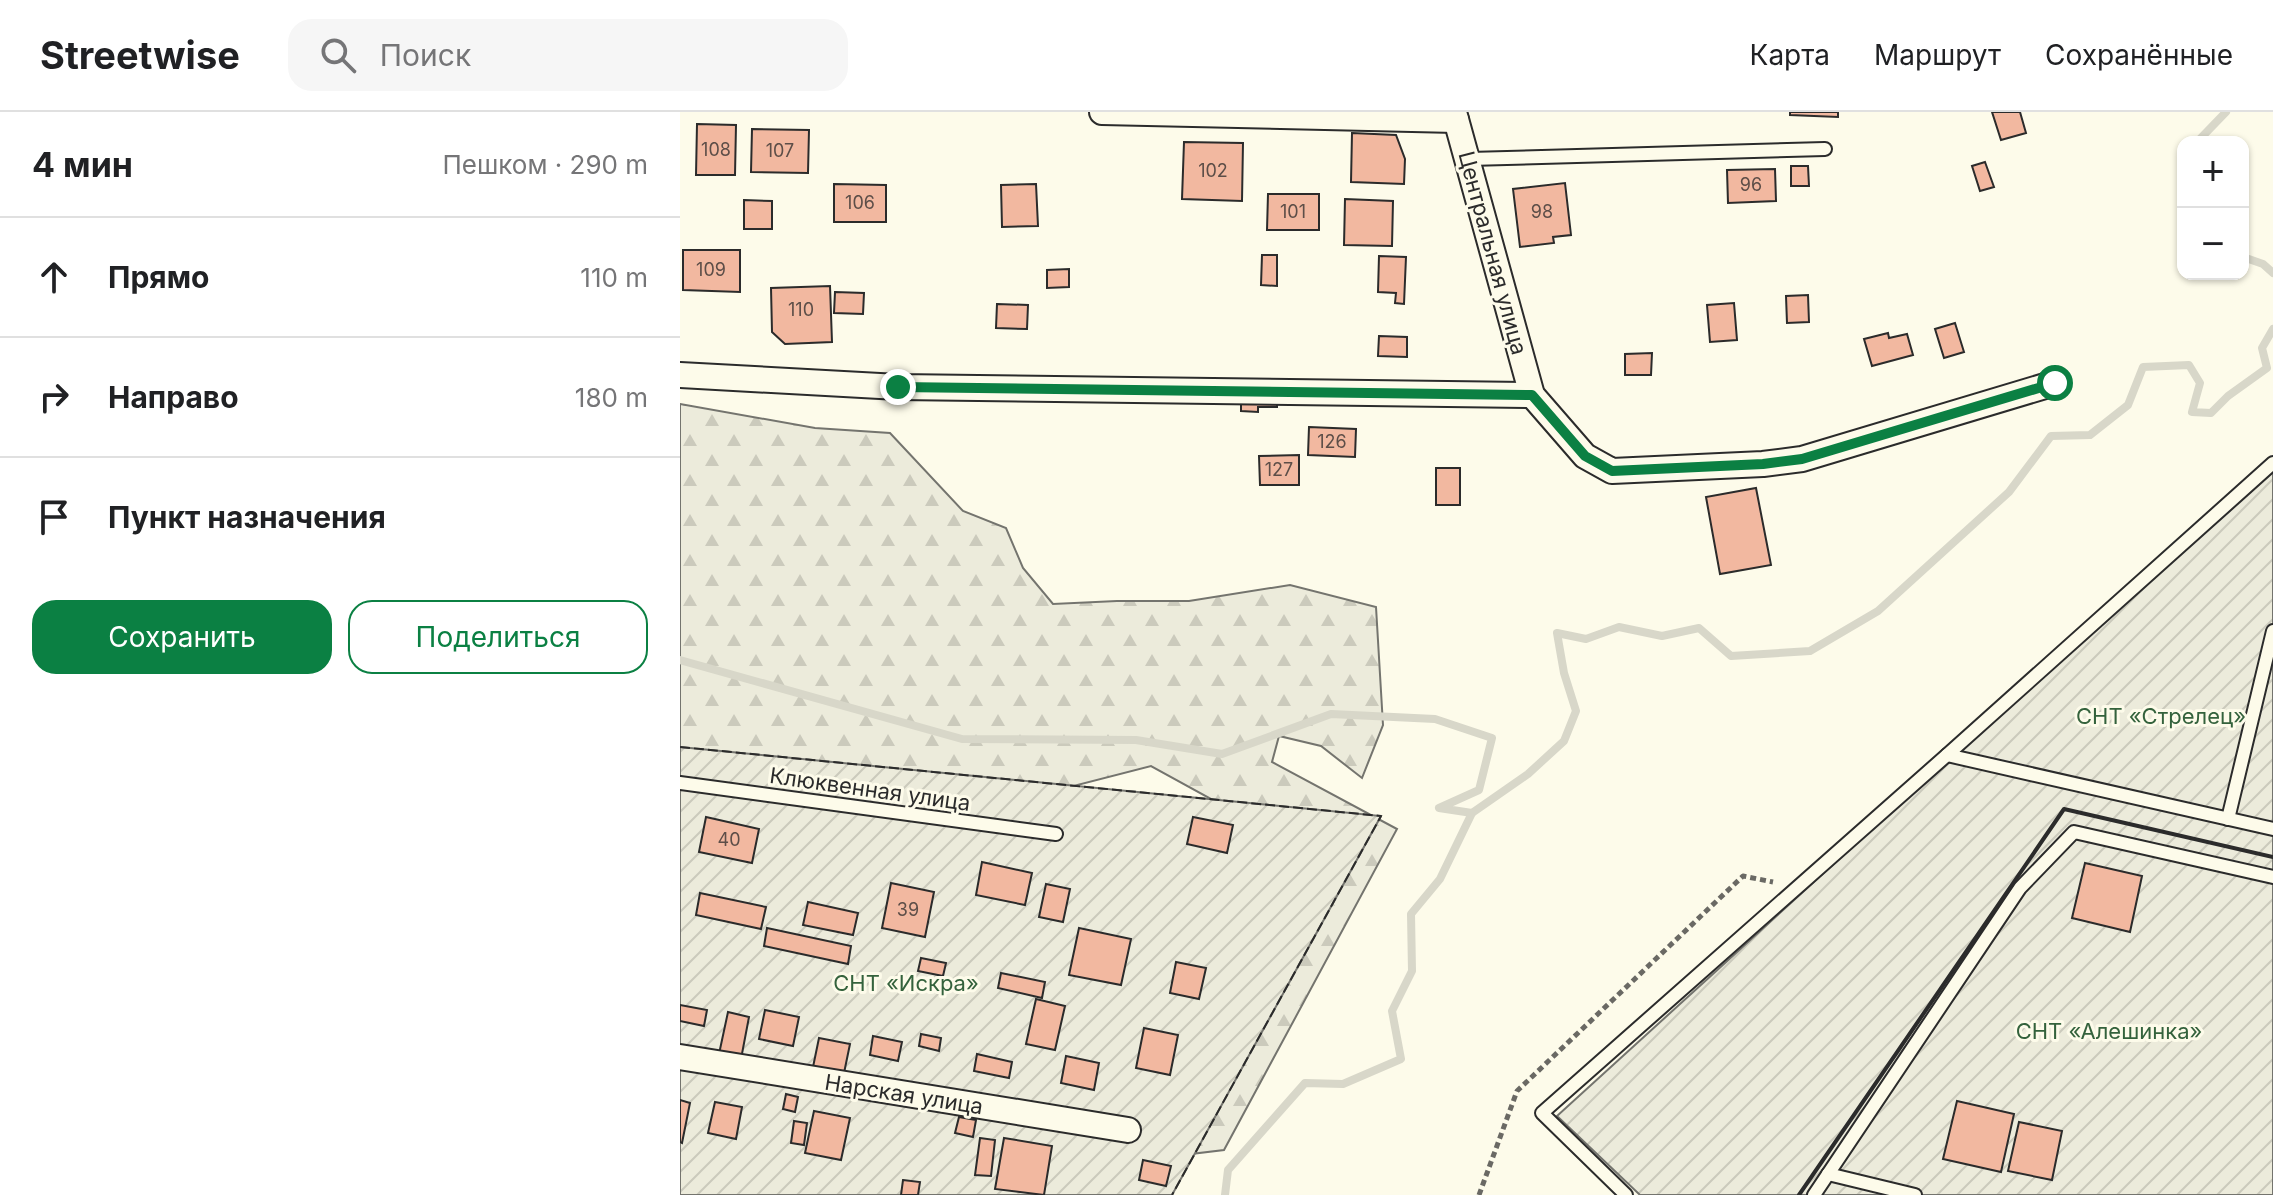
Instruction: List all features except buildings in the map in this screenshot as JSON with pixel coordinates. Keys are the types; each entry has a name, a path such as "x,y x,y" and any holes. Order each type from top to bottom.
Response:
{"street":[{"path":"1102,112 1455,116"},
{"name":"Центральная улица","path":"1455,116 1532,395"},
{"path":"680,375 898,387 1532,395 1585,456 1612,471 1763,464 1802,459 2055,383"},
{"name":"Нарская улица","path":"680,1057 1128,1130"}],"lane":[{"path":"1469,159 1825,149"},
{"path":"1626,1195 1542,1113 2273,463"},
{"path":"2228,819 2273,631"},
{"path":"1947,755 2273,829"},
{"name":"Клюквенная улица","path":"680,783 1056,834"},
{"path":"1814,1195 2020,888 2074,832 2273,877"},
{"path":"1828,1174 1915,1195"}],"path":[{"path":"1479,1195 1517,1091 1743,876 1797,888"}],"green space":[{"path":"680,404 815,428 890,433 963,511 1006,528 1023,568 1053,604 1189,601 1290,585 1376,607 1383,725 1362,778 1321,746 1279,736 1272,762 1397,829 1224,1150 1174,1156 1264,828 1151,766 1007,803 680,764"},
{"path":"2273,464 2273,1195 1640,1195 1557,1116"},
{"name":"СНТ «Искра»","path":"680,747 1381,816 1172,1195 680,1195"}],"waterway":[{"path":"2203,136 2226,112"},
{"path":"2249,259 2263,264 2273,273"},
{"path":"1225,1195 1228,1170 1305,1083 1343,1084 1401,1059 1392,1011 1412,971 1411,914 1440,879 1472,813 1528,774 1564,741 1576,711 1564,673 1557,633 1586,639 1619,627 1662,636 1699,628 1731,656 1810,651 1878,611 2009,492 2051,436 2090,435 2128,405 2143,367 2189,365 2200,383 2192,412 2211,413 2228,396 2267,368 2262,348 2273,329"},
{"path":"680,660 962,739 1136,740 1222,754 1331,714 1435,719 1492,738 1479,790 1439,808 1472,813"}],"fence":[{"path":"680,747 1381,816 1172,1195"}],"wall":[{"path":"1799,1195 2064,809 2273,857"}],"route":[{"path":"898,387 1532,395 1585,456 1612,471 1763,464 1802,459 2055,383"}],"park label":[{"name":"СНТ «Стрелец»","path":"2161,716"},
{"name":"СНТ «Алешинка»","path":"2109,1031"}]}
